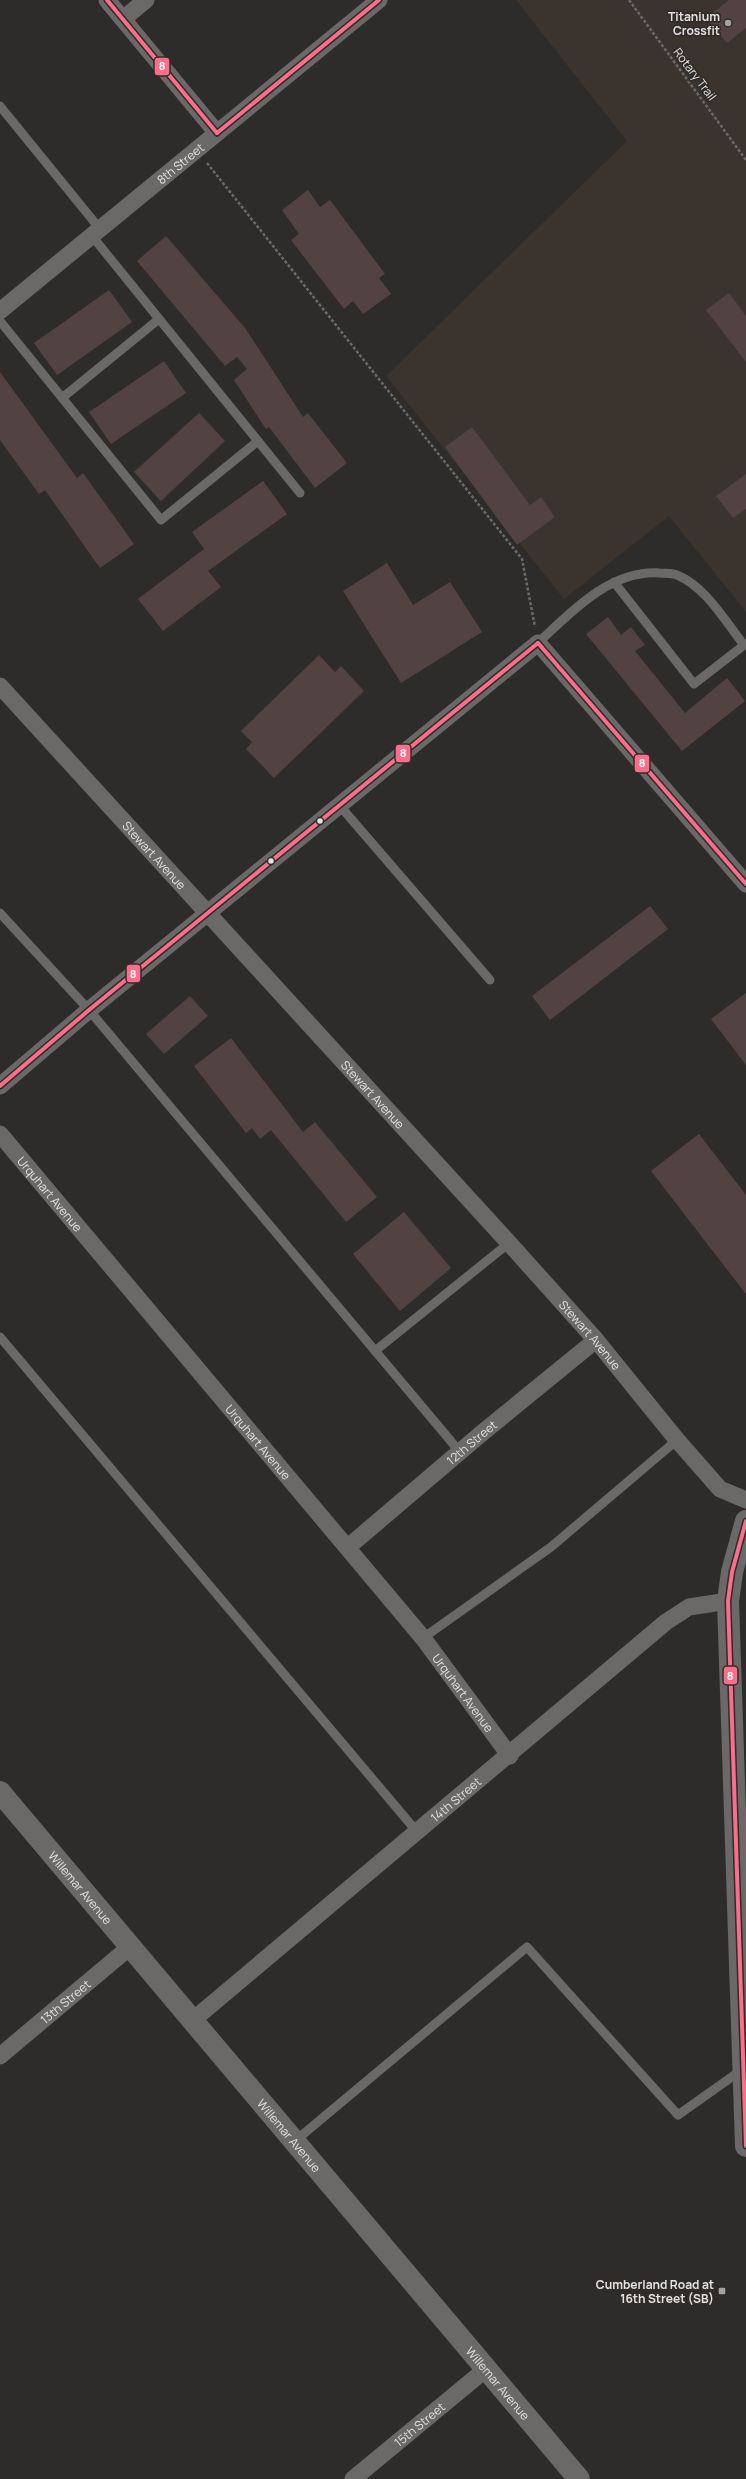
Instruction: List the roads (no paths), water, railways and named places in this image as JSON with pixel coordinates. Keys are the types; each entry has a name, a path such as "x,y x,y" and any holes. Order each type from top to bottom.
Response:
{"street":[{"path":"107,0 217,133"},
{"path":"123,19 146,0"},
{"name":"8th Street","path":"1,312 96,232 379,0"},
{"path":"0,1086 89,1010 209,914 538,643 746,884"},
{"name":"Stewart Avenue","path":"0,686 596,1340 677,1440 720,1489 746,1500"},
{"name":"Urquhart Avenue","path":"0,1134 423,1638 510,1756"},
{"name":"12th Street","path":"348,1548 460,1452 596,1340"},
{"path":"746,1521 732,1572 728,1601 746,2146"},
{"name":"14th Street","path":"193,2020 510,1756 666,1622 689,1607 728,1601"},
{"name":"Willemar Avenue","path":"0,1792 579,2479"},
{"name":"13th Street","path":"2,2050 131,1946"},
{"name":"15th Street","path":"353,2479 486,2369"}],"lane":[{"path":"0,106 96,232 159,319 300,493"},
{"path":"1,312 62,398 161,520 258,441"},
{"path":"62,398 159,319"},
{"path":"538,643 579,605 614,582 642,572 676,574 703,593 744,644 694,684 614,582"},
{"path":"340,806 490,980"},
{"path":"0,912 89,1010 460,1452"},
{"path":"375,1351 509,1243"},
{"path":"0,1337 418,1833"},
{"path":"423,1638 551,1547 677,1440"},
{"path":"295,2141 527,1947 678,2115 744,2068"}],"place":[{"name":"Titanium Crossfit","path":"728,23"},
{"name":"Cumberland Road at 16th Street (SB)","path":"722,2291"}]}
